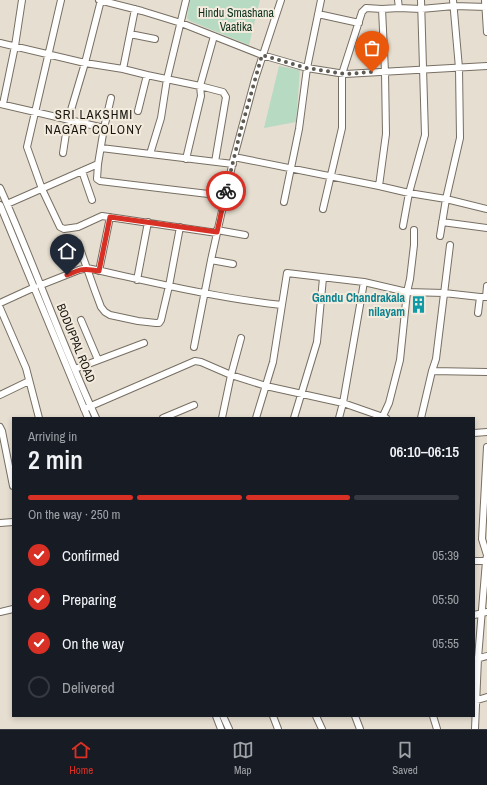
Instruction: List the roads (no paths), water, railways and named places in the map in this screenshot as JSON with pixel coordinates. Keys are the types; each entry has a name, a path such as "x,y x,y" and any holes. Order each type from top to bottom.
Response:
{"street":[{"path":"22,0 15,46 1,104 104,128"},
{"path":"61,0 27,147 42,189 60,227 64,229 78,226 102,216 245,235"},
{"path":"63,153 68,120 85,63 100,0 181,23 262,55 307,68 342,74 487,66"},
{"path":"150,154 161,118 167,79 186,0"},
{"path":"194,346 217,231 234,157 255,78 281,0"},
{"path":"284,202 292,169 307,68 321,0"},
{"path":"398,0 399,8"},
{"path":"403,226 409,193 425,135 421,0"},
{"path":"485,0 487,32"},
{"path":"440,236 446,199 460,138 459,68 454,3"},
{"path":"323,209 342,128 342,74 362,12 366,8 421,9 454,3 486,7"},
{"path":"123,69 135,9"},
{"path":"379,186 386,134 386,72 382,9"},
{"path":"318,14 358,23"},
{"path":"130,34 155,39"},
{"path":"186,159 201,96 200,86 214,36"},
{"path":"0,43 85,63 123,69 223,92 226,97 215,162"},
{"path":"138,111 147,75"},
{"path":"111,98 104,128 97,179 100,181 225,196"},
{"path":"101,148 233,164"},
{"path":"234,157 409,193 446,199 487,209"},
{"path":"7,204 98,164"},
{"path":"82,171 92,200"},
{"name":"BODUPPAL ROAD","path":"1,190 87,408 95,417"},
{"name":"BODUPPAL ROAD","path":"0,205 75,369 87,408 88,417"},
{"path":"99,271 110,217"},
{"path":"0,223 7,221"},
{"path":"136,280 148,222"},
{"path":"442,222 487,228"},
{"path":"78,243 101,307 105,312 110,315 138,322 156,323 160,322 161,320 180,227"},
{"path":"383,417 389,403 400,360 407,292 414,246 414,230"},
{"path":"421,417 436,359 450,245"},
{"path":"211,260 233,264"},
{"path":"0,302 87,268 204,294 282,305"},
{"path":"256,417 273,362 287,273 364,282 407,292 444,293 480,297 486,297 487,286"},
{"path":"294,417 317,342 324,278"},
{"path":"339,417 344,403 364,282"},
{"path":"478,313 480,297"},
{"path":"0,308 26,368 39,417"},
{"path":"81,320 98,360"},
{"path":"222,417 241,338"},
{"path":"75,369 144,343"},
{"path":"87,408 195,361 201,362 231,375 266,386 344,403 380,417"},
{"path":"432,371 487,372"},
{"path":"0,395 29,381"},
{"path":"165,417 194,405"},
{"path":"0,427 2,430 12,481"},
{"path":"475,433 487,432"},
{"path":"475,729 476,659 484,613 487,555 482,539 487,448"},
{"path":"0,523 12,522"},
{"path":"475,561 486,561"},
{"path":"0,612 12,609"},
{"path":"476,659 487,656"},
{"path":"475,700 487,697"},
{"path":"216,717 221,729"},
{"path":"223,717 229,729"},
{"path":"273,717 278,729"},
{"path":"316,717 322,729"},
{"path":"355,717 360,729"},
{"path":"433,717 437,729"}],"place":[{"name":"Gandu Chandrakala nilayam","path":"418,305"}],"district":[{"name":"SRI LAKSHMI NAGAR COLONY","path":"94,122"}],"park label":[{"name":"Hindu Smashana Vaatika","path":"236,20"}]}
